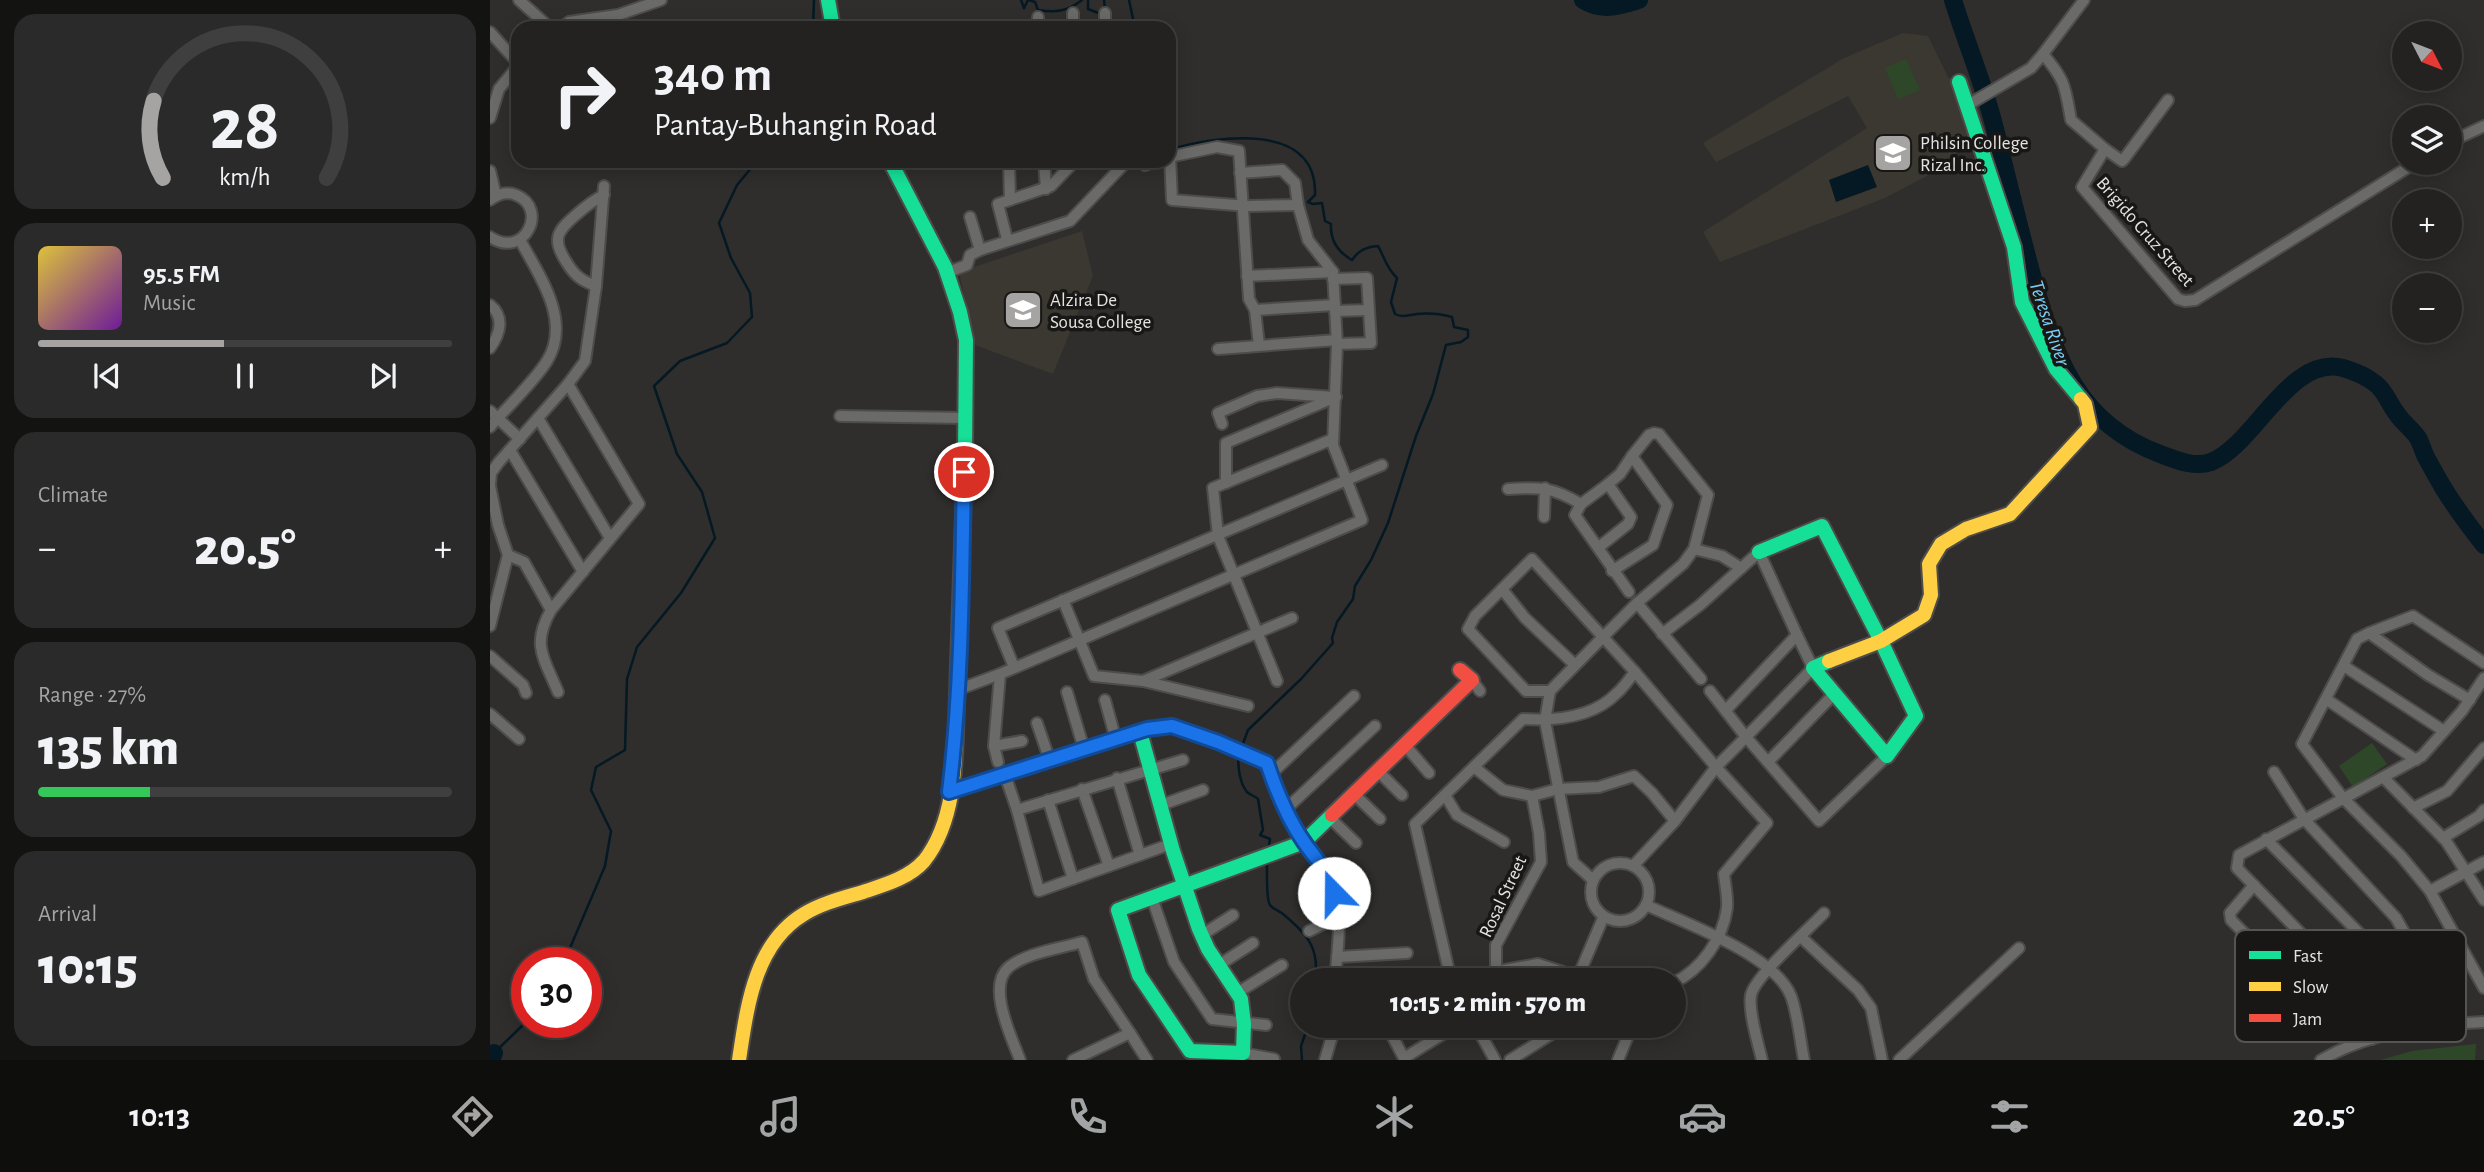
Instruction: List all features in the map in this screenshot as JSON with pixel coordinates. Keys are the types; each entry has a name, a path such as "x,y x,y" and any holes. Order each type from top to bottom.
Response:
{"street":[{"path":"519,0 542,21"},
{"path":"576,21 618,15 662,0"},
{"path":"828,0 832,21"},
{"path":"1971,103 2031,68 2084,0"},
{"path":"1073,13 1073,21"},
{"path":"1105,13 1105,21"},
{"path":"490,32 511,57"},
{"name":"Brigido Cruz Street","path":"2043,54 2060,73 2064,82 2071,120 2105,149 2083,181 2082,187 2174,295 2185,301 2195,300 2396,175"},
{"path":"490,118 495,87 511,72"},
{"path":"1633,866 1675,821 1716,767 1813,668 1881,641 1924,615 1931,595 1929,564 1941,544 1966,529 2010,514 2090,427 2085,404 2056,369 2022,302 2014,247 1971,103 1959,82"},
{"path":"2105,149 2122,161 2168,100"},
{"path":"2462,136 2484,126"},
{"path":"1176,155 1217,147 1240,151 1249,299 1255,310 1259,345"},
{"path":"739,1060 752,988 764,957 775,942 798,918 813,909 899,879 924,862 939,830 949,792 957,690 966,418 965,335 946,273 894,168"},
{"path":"1009,168 1010,200"},
{"path":"1045,168 1046,188"},
{"path":"1007,239 998,204 1051,186 1068,168"},
{"path":"946,273 967,265 970,255 980,250 1070,220 1120,168"},
{"path":"1171,168 1172,200 1242,205 1298,205"},
{"path":"957,690 1362,520 1333,439 1337,342 1333,276 1308,240 1295,183 1282,170 1240,173"},
{"path":"490,171 493,198 503,193 519,196 530,207 532,222 520,240 508,243 490,238"},
{"path":"490,625 508,555 498,526 490,485 491,473 568,384 585,360 596,286 604,190 562,227 558,236 559,252 573,274 581,281 596,286"},
{"path":"970,217 980,250"},
{"path":"520,240 547,290 554,310 556,336 548,360 493,419 520,439"},
{"path":"1218,349 1259,345 1370,343 1367,278 1247,276"},
{"path":"490,305 500,319 499,335 490,348"},
{"path":"1255,310 1369,310"},
{"path":"558,692 539,642 541,627 551,610 639,504 568,384"},
{"path":"1223,424 1218,413 1257,396 1278,393 1336,397"},
{"path":"1226,483 1226,443 1336,397"},
{"path":"840,416 966,418"},
{"path":"538,418 610,538"},
{"path":"1594,880 1573,862 1545,721 1550,691 1637,603 1683,564 1694,549 1708,495 1659,434 1654,433 1649,435 1620,474 1581,504 1575,515 1629,592"},
{"path":"1278,681 1218,536 1213,488 1333,439"},
{"path":"510,450 583,572"},
{"path":"1612,571 1653,545 1668,505 1632,456"},
{"path":"1014,667 998,628 1382,465"},
{"path":"1599,547 1628,524 1631,517 1608,484"},
{"path":"1508,489 1545,488 1560,492 1581,504"},
{"path":"1544,517 1545,488"},
{"path":"1662,634 1700,605 1759,552 1822,526 1916,716 1887,756 1819,821 1710,691"},
{"path":"1694,549 1722,556 1741,568"},
{"path":"1759,552 1813,668 1887,756"},
{"path":"508,555 524,562 551,610"},
{"path":"1550,691 1526,691 1468,629 1475,616 1532,559 1767,823 1724,874 1727,908 1717,937 1703,963 1686,974"},
{"path":"1502,589 1525,618 1574,664"},
{"path":"1063,600 1094,677 1143,681 1248,706"},
{"path":"1637,603 1701,680"},
{"path":"2452,930 2430,891 2401,856 2343,798 2302,744 2357,639 2369,633 2413,616 2484,663"},
{"path":"1143,681 1292,618"},
{"path":"2369,633 2428,675 2470,700"},
{"path":"1726,710 1797,635"},
{"path":"490,656 523,685 526,693"},
{"path":"2344,666 2444,732"},
{"path":"1273,1059 1242,1053 1190,1051 1139,975 1118,910 1304,842 1405,745 1476,685 1460,670"},
{"path":"1447,968 1415,824 1523,719 1545,721 1588,712 1616,695 1635,672"},
{"path":"998,762 994,746 1000,674"},
{"path":"2298,930 2237,868 2239,855 2416,760 2444,732 2484,678"},
{"path":"1067,692 1084,749"},
{"path":"1768,762 1834,694"},
{"path":"1269,768 1354,696"},
{"path":"1105,699 1116,740"},
{"path":"2326,699 2416,760"},
{"path":"490,714 519,739"},
{"path":"1037,723 1050,761"},
{"path":"949,792 1140,732 1172,726 1218,742 1269,768 1286,809 1304,842 1321,861 1331,879 1340,928 1336,968"},
{"path":"1286,809 1375,726"},
{"path":"1140,732 1171,844 1202,935 1241,999 1244,1024 1242,1053"},
{"path":"994,746 1022,741"},
{"path":"1405,745 1429,773"},
{"path":"2413,808 2447,791 2484,748"},
{"path":"1017,810 1183,760"},
{"path":"1474,767 1503,790 1532,796 1558,789 1599,787 1634,776 1675,821"},
{"path":"1378,771 1402,795"},
{"path":"2274,772 2304,819 2396,918 2403,930"},
{"path":"1005,775 1039,891 1171,844"},
{"path":"1117,778 1140,855"},
{"path":"2384,778 2443,838 2484,900"},
{"path":"1082,789 1109,866"},
{"path":"1161,805 1203,790"},
{"path":"1354,794 1380,819"},
{"path":"1445,795 1457,815 1504,842"},
{"name":"Rosal Street","path":"1496,968 1496,945 1541,862 1532,796"},
{"path":"1048,800 1073,879"},
{"path":"2443,838 2479,816 2484,810"},
{"path":"1330,818 1356,843"},
{"path":"2266,839 2356,930"},
{"path":"2430,891 2484,862"},
{"path":"1618,863 1633,866 1645,877 1649,891 1646,905 1635,917 1617,921 1603,918 1594,908 1590,894 1594,880 1605,867 1618,863"},
{"path":"2241,930 2231,920 2230,913 2254,885"},
{"path":"1152,898 1174,962 1212,1019 1266,1025"},
{"path":"1646,905 1717,937 1770,968 1791,995 1804,1060"},
{"path":"1762,1060 1751,992 1770,968 1824,913"},
{"path":"1202,935 1233,915"},
{"path":"1309,931 1338,917"},
{"path":"1583,968 1603,918"},
{"path":"1801,937 1858,990 1871,1008 1882,1060"},
{"path":"1020,1060 1001,1009 1000,986 1007,969 1024,959 1082,943 1094,979 1147,1060"},
{"path":"1219,965 1253,943"},
{"path":"1899,1060 2019,948"},
{"path":"1337,957 1407,953"},
{"path":"2466,956 2484,988"},
{"path":"1510,968 1538,964 1549,968"},
{"path":"1237,993 1282,965"},
{"path":"2466,1023 2484,1022"},
{"path":"1073,1060 1094,1056 1130,1033"},
{"path":"1325,1060 1331,1038"},
{"path":"1394,1038 1405,1059 1437,1038"},
{"path":"1483,1038 1495,1060"},
{"path":"1510,1060 1545,1038"},
{"path":"1619,1060 1627,1038"},
{"path":"2321,1060 2364,1042"}],"shaded area":[{"name":"Philsin College Rizal Inc.","path":"1903,33 1928,36 1948,77 1958,82 1971,136 1942,168 1885,198 1720,262 1703,232 1867,128 1848,96 1716,162 1703,143 1844,58"},
{"name":"Alzira De Sousa College","path":"1082,231 1093,276 1053,374 975,345 959,272"}],"green space":[{"path":"1906,59 1920,90 1898,99 1885,68"},
{"path":"2372,743 2387,764 2353,787 2339,766"},
{"path":"2476,1044 2475,1060 2380,1060 2412,1051"}],"water":[{"path":"1868,165 1877,187 1836,202 1829,180"}],"waterway":[{"path":"813,21 814,0"},
{"path":"1021,0 1024,8"},
{"path":"1024,8 1028,0"},
{"path":"1029,0 1035,2 1038,10 1050,11 1067,9 1082,0"},
{"path":"1088,0 1088,9 1101,14"},
{"path":"1104,0 1105,9"},
{"path":"1129,0 1134,21"},
{"name":"Teresa River","path":"1583,0 1604,7 1639,0"},
{"name":"Teresa River","path":"1953,0 1990,109 2050,335 2074,384 2089,406 2108,425 2132,441 2179,461 2205,464 2227,453 2273,403 2306,374 2324,367 2352,371 2379,387 2399,417 2418,438 2444,489 2484,545"},
{"path":"1176,148 1236,138 1260,139 1282,144 1300,154 1311,171 1315,195 1308,202 1322,203 1325,221 1331,224 1332,236 1339,250 1352,260 1363,250 1378,246 1388,267 1397,278 1391,302 1395,314 1439,314 1452,317 1454,327 1468,330 1468,337 1461,342 1446,345 1433,394 1416,436 1388,523 1371,560 1355,586 1353,599 1337,622 1333,643 1301,679 1248,730 1241,749"},
{"path":"570,947 605,866 611,831 591,790 596,767 625,750 627,679 637,647 681,593 715,538 702,492 677,454 654,386 680,361 727,343 752,317 750,293 731,258 719,223 737,185 751,168"},
{"path":"1239,755 1243,784 1247,792 1258,799 1263,830 1260,835 1270,839 1268,851"},
{"path":"1267,861 1269,902 1299,928 1310,942 1316,968"},
{"path":"494,1053 511,1037"},
{"path":"1302,1060 1301,1046 1304,1038"},
{"path":"491,1060 494,1053"}],"traffic: fast":[{"path":"828,0 832,21"},
{"path":"1959,82 2014,247 2022,302 2056,369 2081,399"},
{"path":"894,168 945,267 966,340 957,696"},
{"path":"1759,552 1822,526 1916,716 1887,756 1813,668 1829,661"},
{"path":"1140,732 1173,851 1199,929 1208,949 1241,999 1243,1053 1190,1051 1139,975 1118,910 1304,842 1332,815"}],"traffic: slow":[{"path":"1829,661 1881,641 1924,615 1931,595 1929,564 1941,544 1966,529 2010,514 2090,427 2085,404 2081,399"},
{"path":"739,1060 756,979 774,942 787,927 818,907 904,876 924,861 935,843 944,824 953,782 957,696"}],"traffic: jam":[{"path":"1332,815 1472,680 1460,670"}],"place":[{"name":"Philsin College Rizal Inc.","path":"1893,153"},
{"name":"Alzira De Sousa College","path":"1023,310"}],"route":[{"path":"964,472 960,632 949,792 1147,729 1172,726 1267,763 1286,809 1304,842 1321,861 1331,879 1334,893"}]}
